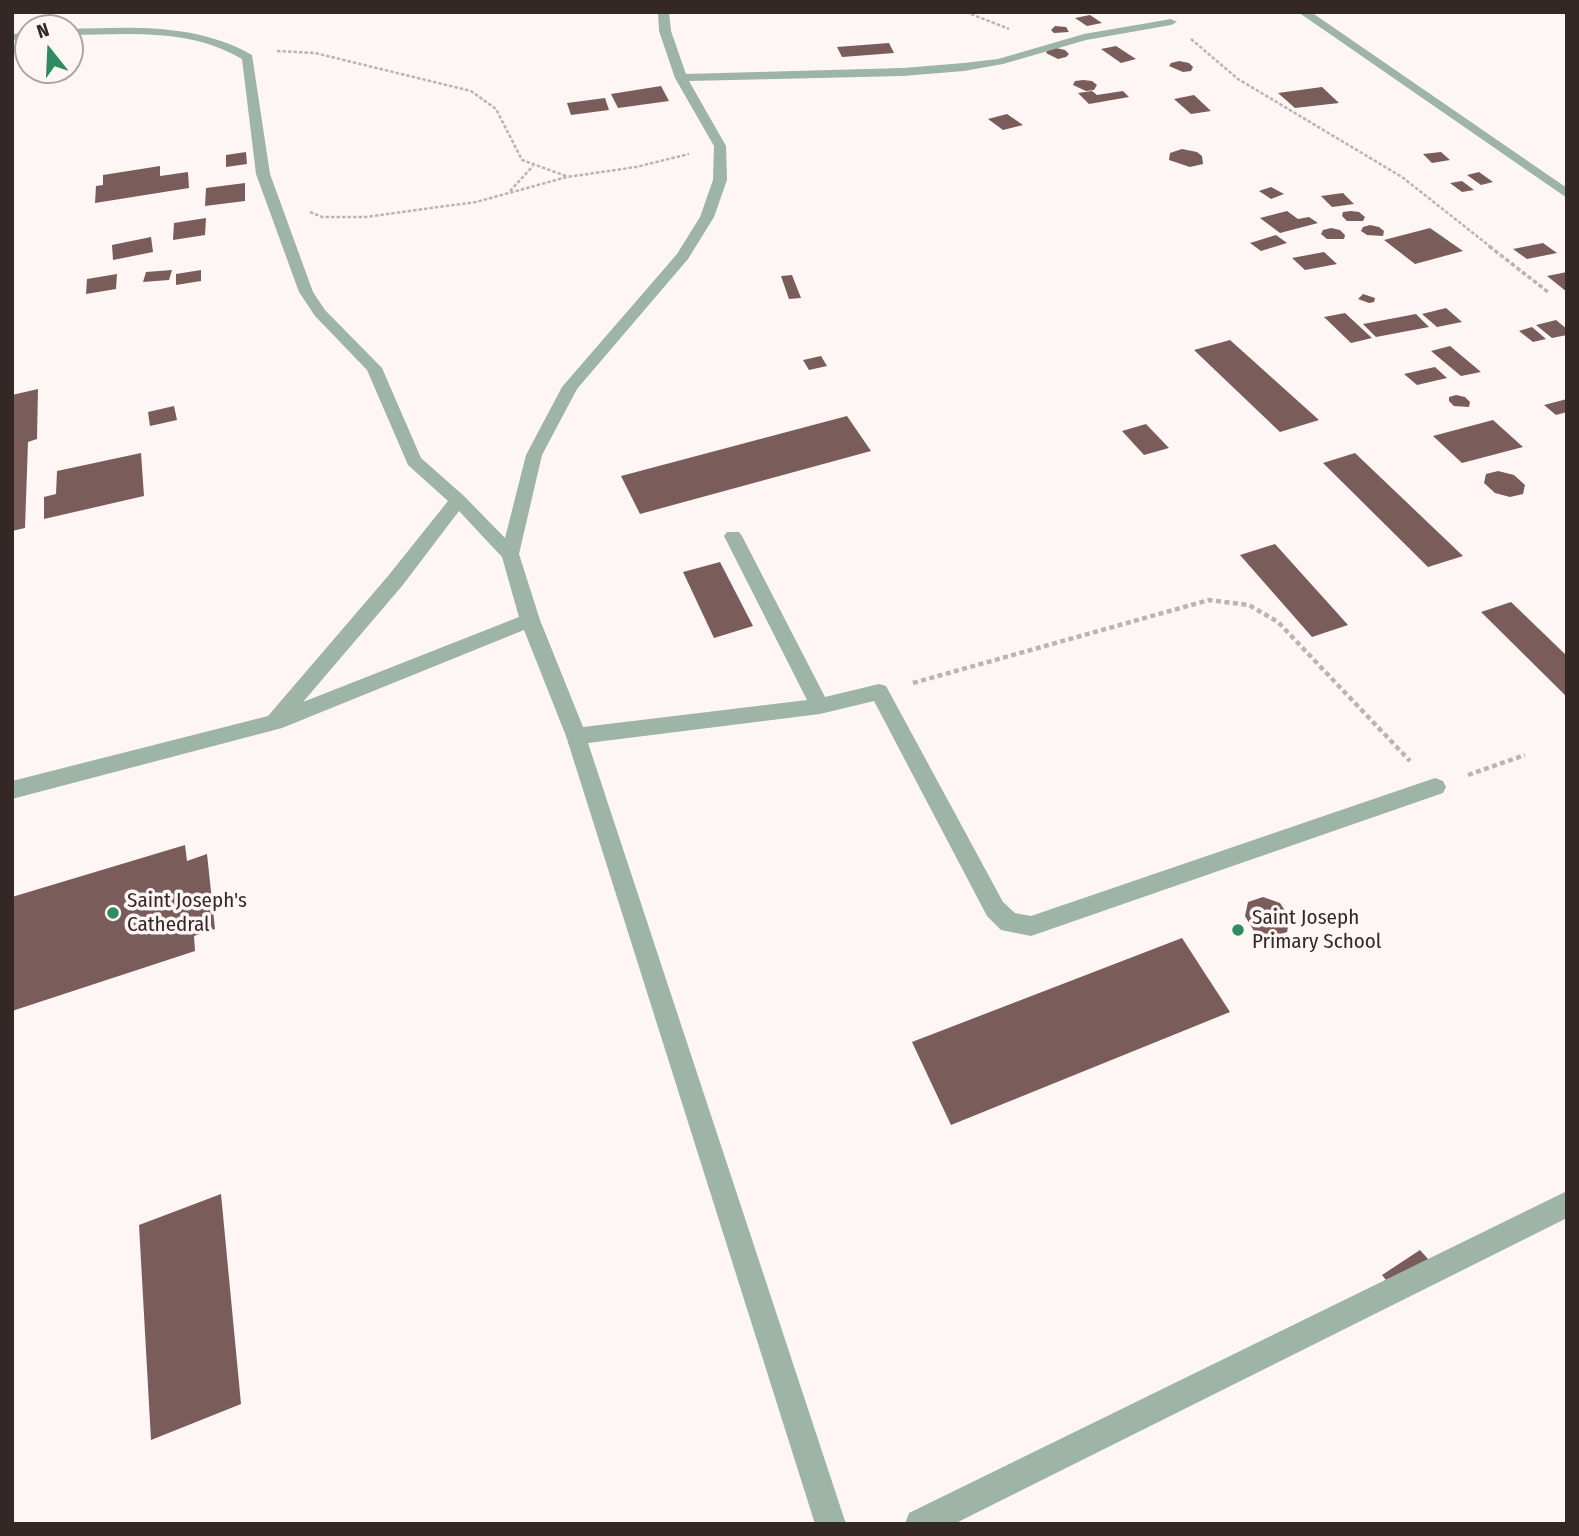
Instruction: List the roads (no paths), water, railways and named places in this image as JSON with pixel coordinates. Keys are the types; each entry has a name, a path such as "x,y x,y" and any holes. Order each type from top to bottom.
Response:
{"street":[{"path":"510,554 534,455 570,387 683,256 707,217 720,180 720,146 681,78 665,31 663,12"},
{"path":"1303,12 1567,194"},
{"path":"681,78 903,72 964,67 999,62 1084,37 1171,22"},
{"path":"84,32 128,30 188,35 237,48 248,57 262,174 306,292 320,313 373,368 414,461 458,500 510,554 530,620 576,736 831,1524"},
{"path":"275,722 395,581 458,500"},
{"path":"733,536 820,706"},
{"path":"12,790 275,722 530,620"},
{"path":"576,736 820,706 879,692 995,909 1009,923 1031,926 1435,787"},
{"path":"920,1524 1567,1204"}],"place":[{"name":"Saint Joseph's Cathedral","path":"113,913"},
{"name":"Saint Joseph Primary School","path":"1238,930"}]}
